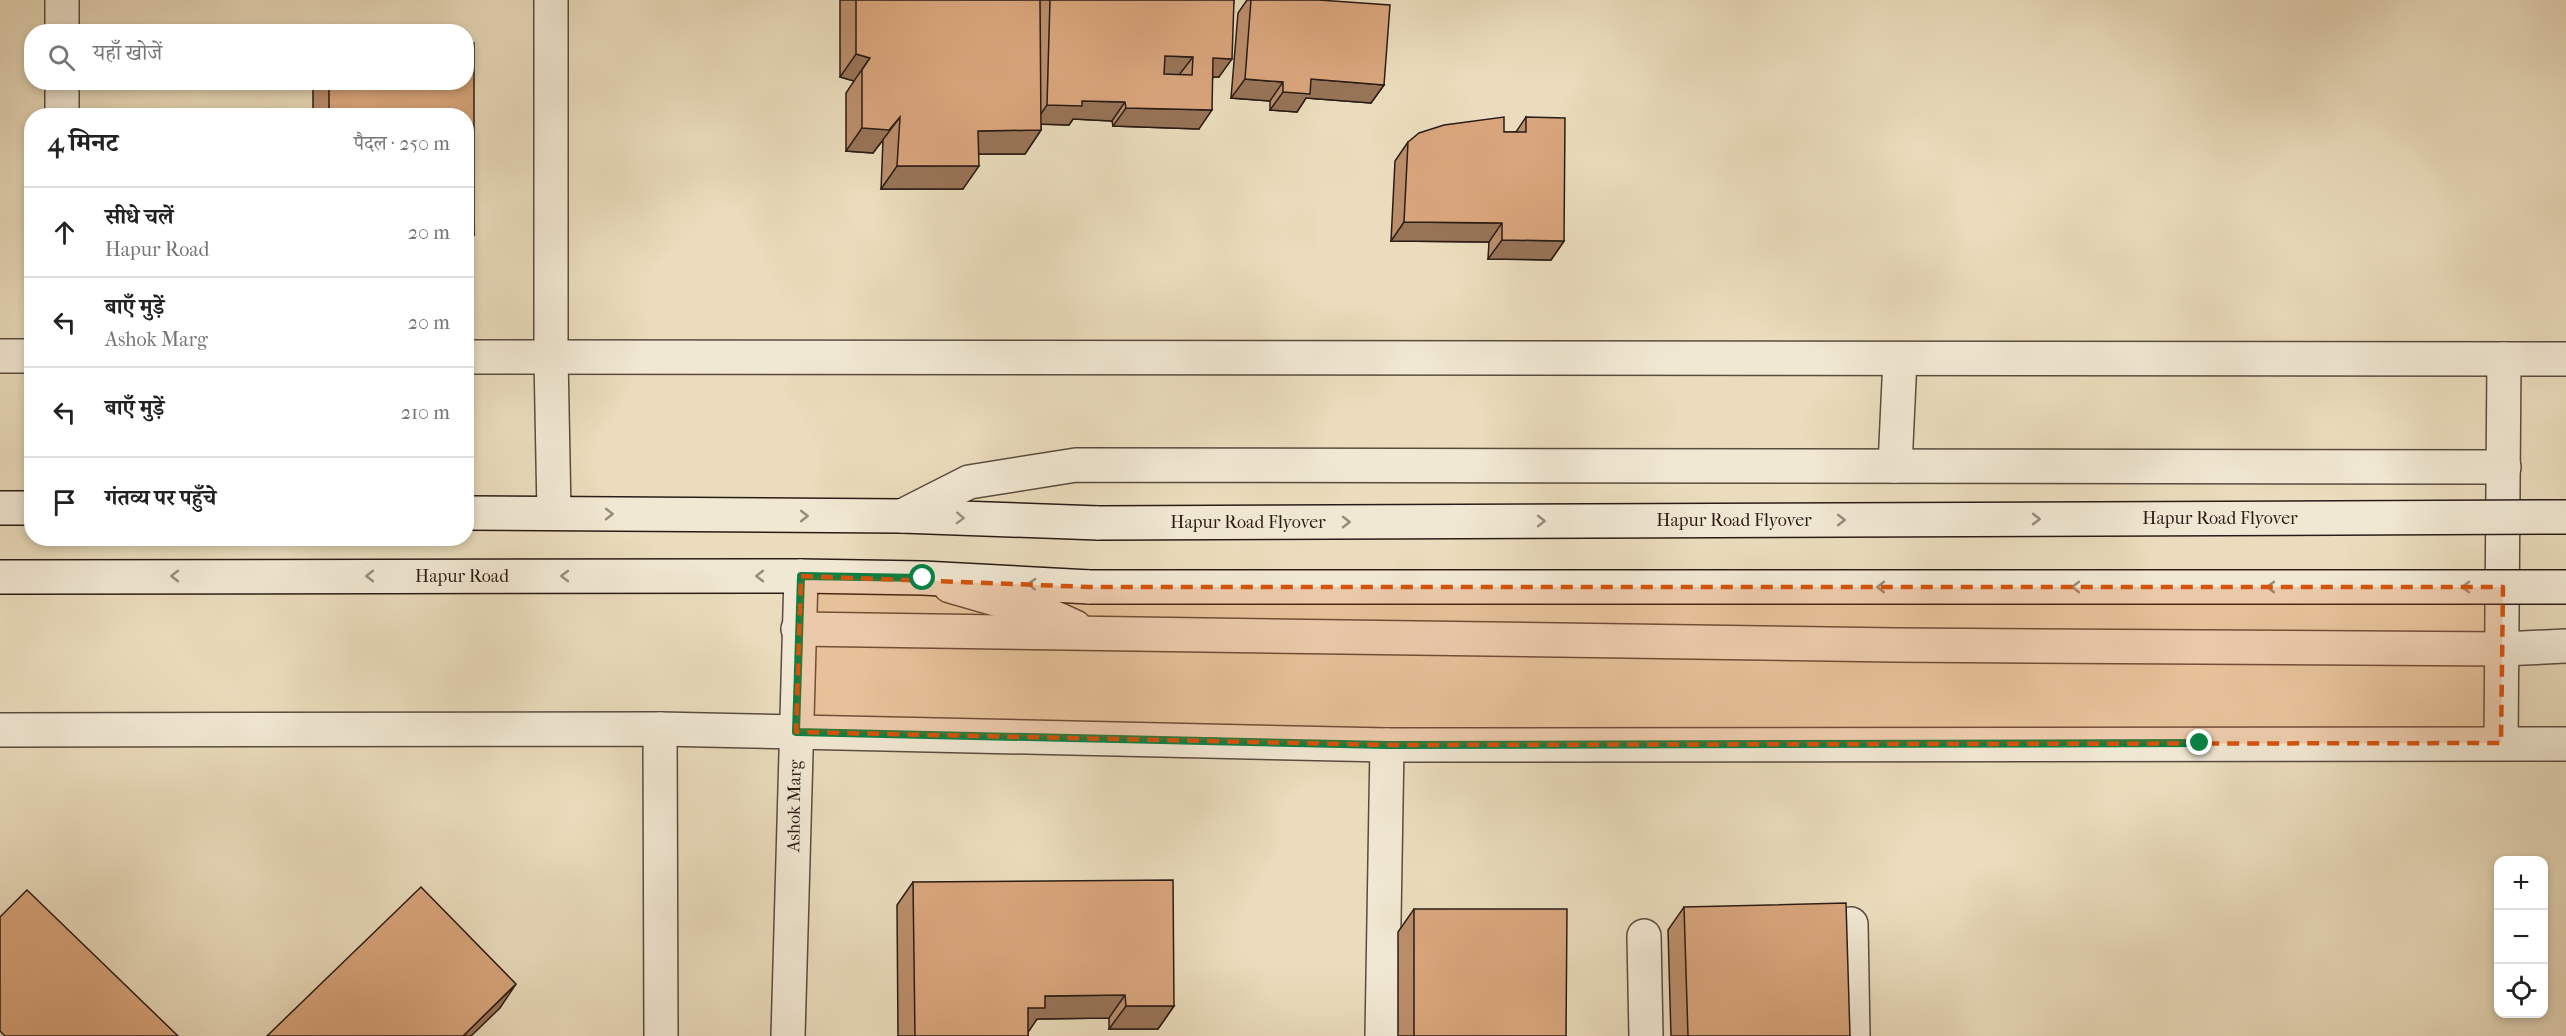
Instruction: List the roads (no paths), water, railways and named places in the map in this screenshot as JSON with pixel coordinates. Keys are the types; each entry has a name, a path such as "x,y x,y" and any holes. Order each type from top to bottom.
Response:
{"street":[{"path":"62,0 62,24"},
{"path":"551,0 550,357 554,513"},
{"path":"62,90 62,108"},
{"path":"0,356 24,356"},
{"path":"474,357 2566,359"},
{"path":"1895,466 1900,359"},
{"path":"2500,742 2503,649 2504,359"},
{"path":"474,513 902,516 969,482 1076,465 2504,467"},
{"path":"0,508 24,508"},
{"name":"Hapur Road Flyover","path":"902,516 1099,523 2566,517"},
{"name":"Hapur Road","path":"0,577 801,576 923,578"},
{"name":"Ashok Marg","path":"788,1036 801,576"},
{"path":"923,578 1044,613 1090,634"},
{"path":"923,578 1090,587 2566,587"},
{"path":"798,629 1895,645 2503,649 2566,646"},
{"path":"660,729 661,1036"},
{"path":"0,730 660,729 1387,745 2500,742 2566,744"},
{"path":"1382,1036 1387,745"},
{"path":"1851,924 1853,1036"},
{"path":"1644,936 1646,1036"}]}
